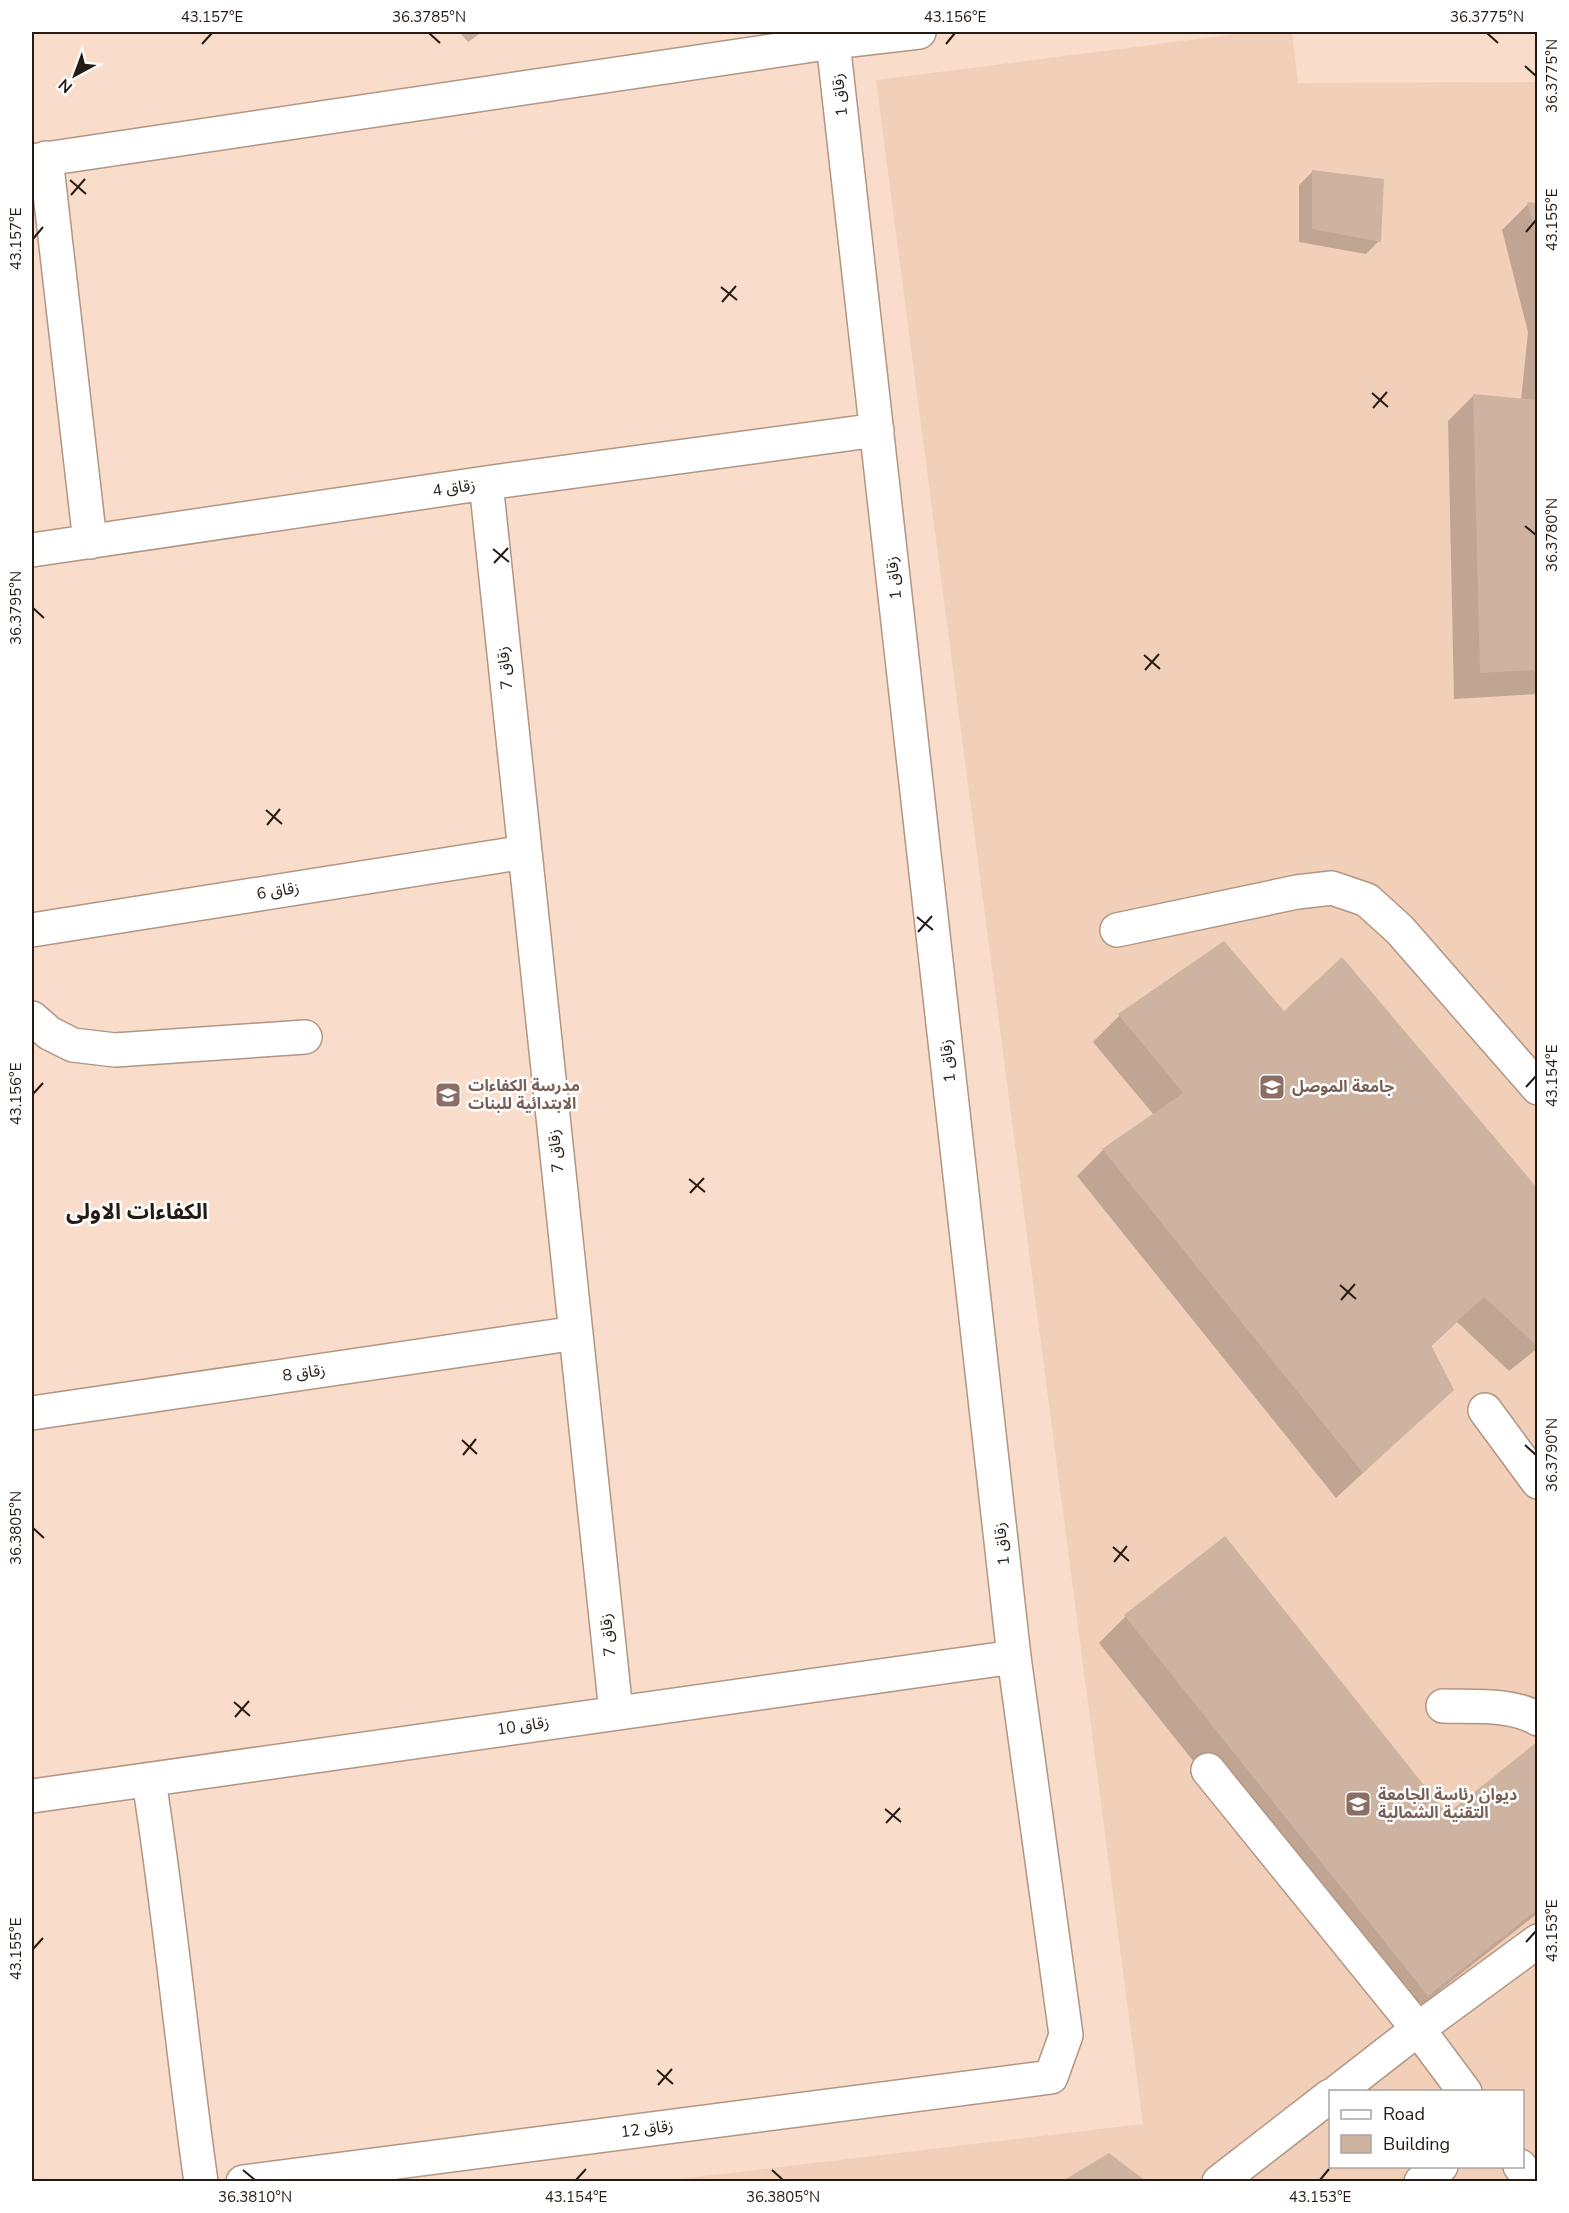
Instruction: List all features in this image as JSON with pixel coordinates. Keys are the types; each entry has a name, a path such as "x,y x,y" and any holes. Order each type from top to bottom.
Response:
{"street":[{"path":"90,542 39,159 833,42 919,32"},
{"name":"زقاق 1","path":"833,42 1014,1657 1066,2035 1051,2077"},
{"name":"زقاق 4","path":"32,550 486,483 877,430"},
{"name":"زقاق 7","path":"486,483 616,1712"},
{"name":"زقاق 6","path":"32,930 525,852"},
{"path":"1117,930 1298,892 1332,888 1367,900 1400,930 1538,1088"},
{"path":"32,1018 49,1033 73,1045 115,1050 305,1037"},
{"name":"زقاق 8","path":"32,1413 576,1333"},
{"path":"1485,1410 1538,1482"},
{"name":"زقاق 10","path":"32,1796 1014,1657"},
{"path":"1443,1706 1508,1709 1526,1712 1538,1719"},
{"path":"1208,1770 1419,2029 1464,2090"},
{"path":"149,1780 159,1840 187,2085 201,2181"},
{"path":"1337,2090 1538,1941"},
{"name":"زقاق 12","path":"243,2181 1051,2077"},
{"path":"1219,2181 1329,2097"},
{"path":"1421,2181 1438,2168"},
{"path":"1521,2168 1531,2181"}],"shaded area":[{"name":"جامعة الموصل","path":"1253,32 1292,32 1298,83 1537,82 1537,2181 654,2182 1143,2124 876,80"}],"building":[{"path":"1312,170 1384,179 1381,242 1312,229"},
{"path":"1527,202 1538,203 1538,240 1537,240"},
{"path":"1473,394 1538,400 1538,670 1480,673"},
{"path":"1224,941 1284,1011 1342,957 1538,1189 1538,1344 1536,1345 1484,1297 1431,1345 1454,1390 1363,1473 1102,1149 1183,1093 1118,1014"},
{"path":"1225,1536 1447,1814 1538,1741 1538,1909 1428,1996 1124,1615"},
{"path":"1109,2153 1147,2182 1061,2182"}],"place":[{"name":"جامعة الموصل","path":"1272,1087"},
{"name":"مدرسة الكفاءات الابتدائية للبنات","path":"448,1095"},
{"name":"ديوان رئاسة الجامعة التقنية الشمالية","path":"1358,1804"}],"district":[{"name":"الكفاءات الاولى","path":"137,1212"}]}
